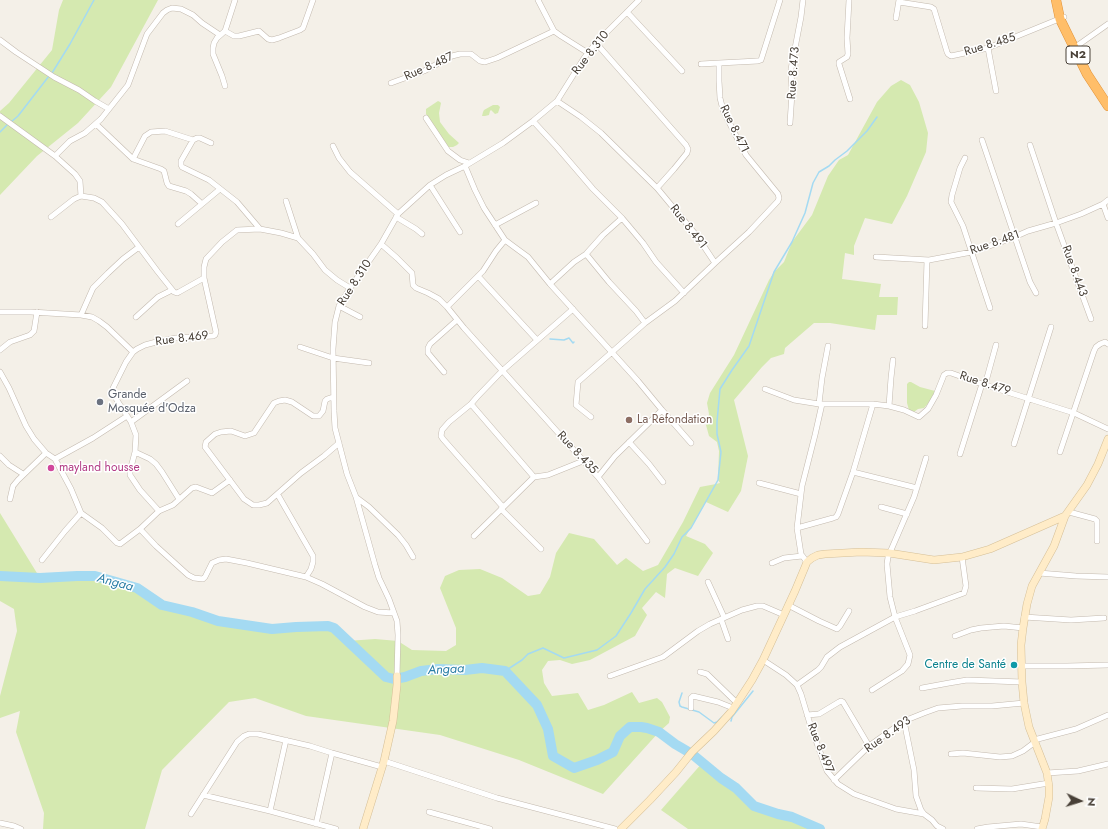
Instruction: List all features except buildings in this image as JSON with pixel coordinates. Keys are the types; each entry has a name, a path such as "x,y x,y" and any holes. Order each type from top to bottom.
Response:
{"highway":[{"name":"N2","path":"1056,0 1062,18 1087,74 1108,106"},
{"name":"N2","path":"1059,0 1062,18"},
{"name":"N2","path":"1076,47 1108,99"}],"street":[{"path":"225,86 213,54 214,43 225,31 235,0"},
{"path":"225,31 234,36 259,32 268,39 272,40 280,38 304,28 313,0"},
{"path":"538,0 554,31 588,53"},
{"name":"Rue 8.310","path":"397,676 397,621 389,598 379,578 356,497 347,474 335,428 333,358 335,322 339,306 381,244 397,215 430,185 503,143 534,121 557,101 596,43 639,0"},
{"path":"701,64 761,60 780,0"},
{"name":"Rue 8.473","path":"790,123 792,93 791,69 801,18 802,0"},
{"path":"849,0 847,38 848,54 847,57 839,62 839,65 850,99"},
{"path":"896,18 899,1"},
{"name":"Rue 8.485","path":"899,1 931,7 934,9 948,54 951,56 988,48 1062,18"},
{"path":"55,156 70,141 85,133 96,124 128,85 147,34 167,10 172,8 181,8 220,35"},
{"path":"626,12 682,71"},
{"path":"1076,47 1108,24"},
{"name":"Rue 8.487","path":"391,83 424,71 456,55 469,53 485,62 497,58 554,31"},
{"path":"0,40 46,72 109,109"},
{"path":"596,43 688,149 687,153 674,170 656,188"},
{"path":"988,48 996,91"},
{"name":"Rue 8.471","path":"715,263 749,232 778,201 779,198 778,194 746,155 723,110 720,98 719,63"},
{"name":"Rue 8.491","path":"557,101 601,133 656,188 697,236 715,263"},
{"path":"0,116 55,156 75,174 80,181 81,196"},
{"path":"426,118 448,150 467,165 475,190 484,208 504,240 528,257 550,284 610,352 638,381 691,443"},
{"path":"534,121 593,189 622,218 643,243 656,262 684,293"},
{"path":"96,124 133,159 161,169 164,171 169,186 186,191 201,203"},
{"path":"133,159 145,136 152,132 165,131 194,140 200,138 211,143"},
{"path":"194,140 181,162 182,167 209,180 237,202 260,229"},
{"path":"982,140 1030,282 1036,294"},
{"name":"Rue 8.443","path":"1030,145 1056,223 1091,319"},
{"path":"333,146 339,158 350,172 397,215 422,234"},
{"path":"965,158 960,168 951,202 963,226 990,308"},
{"path":"430,185 460,232"},
{"path":"178,224 201,203 220,189"},
{"path":"51,217 74,199 81,196 94,198 102,202 122,224 172,290 177,293 204,278"},
{"name":"Rue 8.481","path":"876,257 927,260 972,252 1015,237 1028,230 1056,223 1081,214 1103,204 1108,200"},
{"path":"286,201 298,238 325,270 350,288"},
{"path":"495,225 536,203"},
{"path":"1103,204 1108,218"},
{"path":"550,284 574,262 586,254 603,235 622,218"},
{"name":"Rue 8.469","path":"133,352 137,348 160,340 215,335 216,332 204,278 204,267 206,259 222,242 237,230 260,229 298,238"},
{"path":"447,307 478,276 504,240"},
{"name":"Rue 8.435","path":"381,244 412,272 413,285 416,288 439,299 447,307 502,371 598,477 615,456 662,410"},
{"path":"81,315 93,288 123,259 139,248"},
{"path":"586,254 645,323"},
{"path":"925,326 927,260"},
{"path":"591,417 576,405 578,382 610,352 645,323 675,301 715,263"},
{"path":"478,276 537,340"},
{"path":"136,317 158,297 172,290"},
{"path":"339,306 360,317"},
{"path":"540,549 502,508 441,436 442,430 449,422 471,404 502,371 572,309"},
{"path":"0,312 37,312 92,317 99,321 133,352 126,362 113,391 131,422 136,435 135,452 130,475 140,490 159,511"},
{"path":"0,350 10,342 30,335 34,331 37,312"},
{"path":"444,372 428,353 428,348 430,344 457,320"},
{"path":"1014,444 1051,327"},
{"path":"1060,452 1096,347 1100,344 1106,343"},
{"path":"960,454 996,345"},
{"path":"808,562 802,556 797,528 801,494 821,404 822,378 828,346"},
{"path":"300,347 333,358 369,362"},
{"path":"889,406 893,360"},
{"path":"0,372 12,392 26,426 34,439 46,453 55,459 72,489 81,513 102,528 117,543 120,544 140,529 159,511 173,505 192,488 196,487 212,492 230,480"},
{"name":"Rue 8.479","path":"765,389 794,400 821,404 873,404 889,406 904,410 916,417 919,417 928,410 944,375 951,373 1074,412 1108,429"},
{"path":"131,422 187,381"},
{"path":"333,397 325,401 324,411 319,416 313,416 300,406 286,400 274,403 254,432 250,435 245,436 231,431 221,432 215,434 206,442 205,447 244,499 253,505 259,505 267,503 278,495 339,443"},
{"path":"471,404 534,477"},
{"path":"797,528 836,517 838,514 853,472 873,404"},
{"path":"55,459 93,438 127,416"},
{"path":"977,829 1021,824 1042,828 1049,797 1049,783 1029,727 1024,703 1021,645 1024,617 1032,586 1054,546 1067,514 1087,485 1098,464 1108,439"},
{"path":"629,442 663,482"},
{"path":"135,452 150,459 156,464 179,499"},
{"path":"10,499 13,486 23,474 46,453"},
{"path":"0,456 9,465 23,474"},
{"path":"872,690 902,671 908,664 910,655 895,617 890,597 887,564 889,553 907,514 926,458"},
{"path":"474,536 534,477 548,475 583,461"},
{"path":"853,472 917,488"},
{"path":"598,477 647,541"},
{"path":"759,483 801,494"},
{"path":"278,495 313,556 312,569 306,577"},
{"path":"356,497 369,507 398,535 413,557"},
{"path":"881,507 907,514"},
{"path":"42,560 81,513"},
{"path":"620,829 650,800 735,706 763,660 808,562 812,558 825,554 861,552 889,553 934,560 962,557 990,548 1067,514 1096,519 1097,541"},
{"path":"140,529 156,546 188,575 194,578 203,579 212,563 226,559 306,577 365,607 378,612 394,613"},
{"path":"772,563 784,558 802,556"},
{"path":"763,660 786,675 797,685 818,670 827,657 835,650 895,617 964,593 966,586 962,557"},
{"path":"1039,573 1108,577"},
{"path":"708,582 722,618 728,639"},
{"path":"788,605 837,629 849,611"},
{"path":"610,676 663,657 698,631 722,618 742,610 763,606 784,615"},
{"path":"1024,617 1071,620 1104,618"},
{"path":"955,636 980,628 1004,626 1023,628"},
{"path":"1021,666 1108,665"},
{"path":"700,672 707,674 735,706"},
{"path":"363,829 383,764 393,721 397,676"},
{"path":"922,688 966,680 1022,682"},
{"name":"Rue 8.497","path":"797,685 827,771 834,780 854,794 896,809 924,814"},
{"path":"691,708 691,698 693,696 735,706"},
{"path":"807,715 819,714 841,701 843,702 869,746"},
{"name":"Rue 8.493","path":"834,780 869,746 904,721 938,708 1024,703"},
{"path":"951,754 963,753 1012,756 1023,751 1035,741 1076,729 1108,715"},
{"path":"904,721 914,770 916,796 921,810 937,826 943,829"},
{"path":"191,814 237,742 249,734 258,734 310,746 332,753 383,764 497,798 615,829"},
{"path":"270,811 286,740"},
{"path":"316,824 332,753"},
{"path":"1047,774 1078,771 1108,764"},
{"path":"976,788 1012,789 1049,783"},
{"path":"203,795 336,829"},
{"path":"429,812 490,829"},
{"path":"0,823 21,829"}],"green space":[{"path":"63,0 158,0 111,87 78,123 37,156 0,195 0,111 9,103 52,50 59,10"},
{"path":"901,80 910,85 919,102 928,133 926,152 907,196 892,224 865,218 854,246 854,255 845,253 842,279 881,284 879,297 898,297 897,315 877,315 875,330 830,323 814,323 785,348 784,354 771,358 762,367 734,400 748,456 741,491 728,512 706,502 686,536 705,544 713,553 698,576 675,568 667,574 665,598 656,592 642,608 647,615 635,636 590,660 572,664 560,660 548,661 542,670 544,683 552,696 578,693 588,710 604,705 632,692 639,703 657,698 662,702 670,717 669,723 603,794 519,760 440,735 306,716 255,698 229,702 162,770 145,829 43,829 44,813 16,732 20,711 0,718 0,696 17,631 14,609 0,601 0,513 40,578 95,576 137,588 162,605 192,612 218,621 272,629 328,626 334,628 347,641 375,639 398,641 412,650 446,651 456,645 456,628 440,588 445,576 459,570 480,569 502,578 528,596 540,594 550,577 556,553 569,533 594,539 617,565 626,558 643,571 658,565 683,522 700,487 720,483 718,480 719,451 717,442 709,436 706,425 709,414 707,403 710,393 734,355 769,280 774,272 784,262 792,242 812,215 828,176 839,160 848,155 877,102 891,86"},
{"path":"438,101 441,103 439,113 440,122 449,134 459,143 453,147 445,145 426,114 426,109"},
{"path":"493,105 498,105 500,107 498,113 495,114 491,110 489,115 482,116 484,110"},
{"path":"909,382 935,391 932,399 924,408 918,409 914,412 909,410 907,403 907,384"},
{"path":"703,762 721,778 736,788 754,806 792,817 820,829 688,829 661,810"}],"waterway":[{"path":"52,73 94,0"},
{"path":"11,122 18,116 49,76"},
{"path":"505,671 522,660 528,654 543,648 564,658 597,650 616,636 645,589 665,567 674,554 682,537 691,528 718,480 721,452 717,434 720,389 749,346 774,272 792,242 805,213 813,183 819,172 847,151 867,131 877,117"},
{"path":"0,132 8,124"},
{"path":"550,339 564,340 569,338 573,343 574,342"},
{"name":"Angaa","path":"0,576 40,578 95,576 137,588 162,605 192,612 218,621 272,629 328,626 334,628 386,677 394,679 405,677 421,671 438,669 465,670 482,668 505,671 537,705 548,729 553,756 574,768 597,760 613,752 620,736 630,727 647,728 659,732 692,754 721,778 736,788 754,806 792,817 820,829"},
{"path":"731,721 732,717 753,691"},
{"path":"682,693 679,702 680,706 699,712 714,723 722,717"}],"place":[{"name":"Grande Mosquée d'Odza","path":"100,402"},
{"name":"La Refondation","path":"629,420"},
{"name":"mayland housse","path":"51,468"},
{"name":"Centre de Santé","path":"1014,665"}]}
